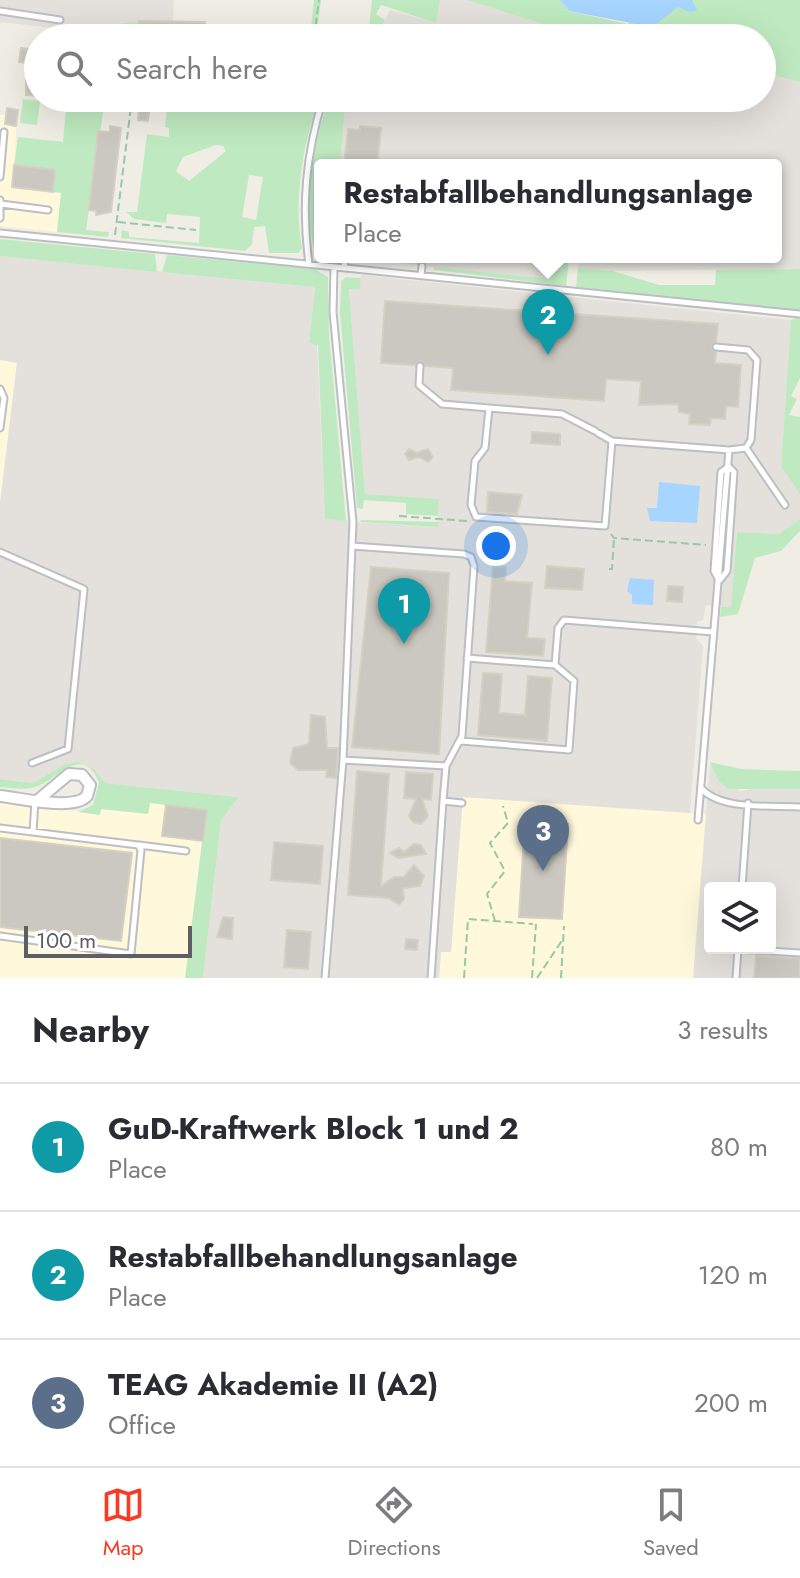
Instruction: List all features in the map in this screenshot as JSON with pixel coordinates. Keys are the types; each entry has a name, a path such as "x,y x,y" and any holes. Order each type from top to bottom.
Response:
{"street":[{"path":"0,796 36,800 76,804 87,796 90,785 82,775 69,774 36,800"}],"lane":[{"path":"0,11 60,20"},
{"path":"309,264 304,185 309,146 319,112"},
{"path":"0,177 4,132"},
{"path":"0,218 1,202 48,210"},
{"path":"0,233 800,314"},
{"path":"344,267 345,263"},
{"path":"421,276 422,266"},
{"path":"325,978 343,760 352,546 333,312 334,267"},
{"path":"716,347 748,350 757,360 751,440 746,448"},
{"path":"420,366 419,385 442,404 562,414 612,441 729,450 746,448"},
{"path":"0,389 4,398 0,428"},
{"path":"489,408 485,448 475,461 471,505 476,517 605,526 612,441"},
{"path":"746,448 785,505"},
{"path":"728,467 729,450"},
{"path":"698,820 713,632 720,581 727,571 734,472 728,467"},
{"path":"720,581 714,571 721,472 728,467"},
{"path":"352,546 471,557 461,741 446,766 431,978"},
{"path":"0,552 84,589 68,749 32,763"},
{"path":"555,665 558,628 564,620 713,632"},
{"path":"461,741 569,750 574,681 555,665 467,658"},
{"path":"343,760 446,766"},
{"path":"701,787 716,798 800,807"},
{"path":"33,832 36,800"},
{"path":"443,801 462,803"},
{"path":"742,882 748,803"},
{"path":"0,828 186,851"},
{"path":"0,936 131,954 141,859 138,845"},
{"path":"776,951 800,953"},
{"path":"736,978 738,954"}],"path":[{"path":"316,24 319,0"},
{"path":"115,238 130,112"},
{"path":"117,222 196,230"},
{"path":"399,516 469,521 476,517"},
{"path":"605,526 614,538 612,569 609,569"},
{"path":"614,538 711,546"},
{"path":"495,921 487,894 505,871 490,843 508,823 503,806"},
{"path":"464,978 468,919 534,924 532,978"},
{"path":"561,978 564,926"},
{"path":"537,978 563,939"}],"shaded area":[{"path":"0,0 174,0 173,21 24,25 0,22"},
{"path":"440,0 467,0 543,24 383,24 390,10 436,23"},
{"path":"776,76 800,82 800,269 613,271 578,268 579,263 782,263 782,159 341,159 345,112 776,112"},
{"path":"0,115 6,115 6,124 16,126 15,165 55,170 53,191 61,193 57,232 0,226"},
{"path":"0,256 315,286 309,343 317,344 325,518 353,522 437,527 439,500 365,494 349,289 360,289 361,275 791,320 781,467 800,494 800,519 778,534 737,532 731,608 706,605 703,620 697,622 696,638 703,646 690,813 463,797 451,952 441,952 439,978 203,978 221,821 237,797 104,783 94,769 79,762 58,768 33,783 0,779 0,503 17,363 0,360"},
{"path":"398,263 552,263 549,280"},
{"path":"0,360 17,362 0,503"},
{"path":"710,762 718,780 741,791 766,786 800,789 800,978 693,978"},
{"path":"104,783 221,821 203,978 0,978 0,803 100,814"},
{"path":"462,797 728,816 712,882 704,882 704,954 711,954 715,978 439,978 441,952 451,952"}],"green space":[{"path":"314,0 321,0 318,24 311,24"},
{"path":"372,0 440,0 436,23 381,5 376,14 385,20 383,24 369,24"},
{"path":"467,0 560,0 569,11 627,24 543,24"},
{"path":"670,0 800,0 800,82 776,76 776,24 627,24"},
{"path":"24,99 24,112 39,112 37,125 20,123"},
{"path":"66,112 103,112 86,230 109,232 108,237 57,232 61,193 53,192 55,170 14,165 18,137 63,142"},
{"path":"167,112 315,112 301,172 299,229 302,248 298,253 269,253 265,226 254,227 252,244 245,251 121,238 122,230 129,232 129,237 199,243 200,217 167,214 166,223 134,219 126,212 137,212 147,134 169,137 169,128 165,127","holes":["216,145 223,146 226,151 189,181 176,171 183,157","249,175 263,177 256,220 242,217"]},
{"path":"325,112 345,112 341,159 314,159 314,245 309,224 309,202 310,180 318,135"},
{"path":"0,239 155,254 157,272 0,256"},
{"path":"167,255 315,269 328,277 329,334 346,521 325,519 318,345 309,343 315,287 162,272"},
{"path":"551,263 569,263 566,286 434,270 434,267 549,279"},
{"path":"578,268 613,271 659,285 715,285 716,270 800,269 800,311 576,287"},
{"path":"346,277 361,278 360,289 349,289 365,494 439,499 438,516 406,514 406,503 364,500 363,509 357,508 340,313 341,281"},
{"path":"800,317 800,378 791,396 797,399 789,415 800,417 800,494 781,467 791,320"},
{"path":"800,519 800,531 781,551 755,558 738,614 720,617 721,607 731,607 737,532 778,534"},
{"path":"361,522 438,522 438,527"},
{"path":"79,762 85,765 70,766 33,788 0,787 0,779 33,783 65,764"},
{"path":"710,762 741,769 800,771 800,789 728,789 718,780"},
{"path":"87,766 94,769 105,783 238,797 221,821 203,978 185,978 206,810 150,803 148,814 101,809 100,815 78,812 93,805 99,783"}],"water":[{"path":"560,0 692,0 697,10 690,12 678,7 656,24 636,24 569,11"},
{"path":"659,482 700,486 697,523 650,521 647,508 657,508"},
{"path":"630,578 654,580 653,605 632,604 632,595 627,591"}],"building":[{"path":"139,21 205,22 205,24 139,24"},
{"path":"21,48 24,48 24,63 19,62"},
{"path":"7,108 18,110 16,126 5,124"},
{"path":"139,112 149,112 148,121 138,120"},
{"path":"110,126 121,128 111,212 96,215 96,211 89,210 98,131 110,132"},
{"path":"360,126 381,128 378,159 345,159 348,129 360,130"},
{"path":"14,165 55,170 53,192 12,187"},
{"path":"385,301 718,324 716,342 711,347 716,352 715,363 741,365 738,407 726,406 725,419 711,418 710,425 689,424 690,414 679,412 678,404 639,405 641,381 606,379 604,401 451,390 453,368 425,366 421,361 415,365 381,363"},
{"path":"532,432 560,434 560,445 531,443"},
{"path":"409,449 417,453 428,449 433,457 428,462 419,457 409,460 405,454"},
{"path":"488,492 522,495 517,514 487,512"},
{"path":"493,566 506,567 505,581 532,583 527,638 545,639 543,656 486,652"},
{"path":"547,566 584,569 582,590 545,588"},
{"path":"371,567 449,573 439,754 352,747"},
{"path":"668,586 683,587 682,602 667,601"},
{"path":"483,673 502,674 499,713 525,715 528,676 552,678 547,741 478,735"},
{"path":"311,715 325,717 327,748 338,748 336,778 326,777 327,770 298,770 290,763 293,748 309,744"},
{"path":"357,771 389,774 381,886 394,877 404,877 414,865 424,876 420,886 403,888 404,899 399,905 389,898 348,895"},
{"path":"406,772 433,774 431,800 422,799 428,816 421,824 413,822 409,816 416,799 404,798"},
{"path":"166,805 207,810 203,841 162,836"},
{"path":"525,822 568,824 562,919 519,917"},
{"path":"0,838 132,853 121,941 0,927"},
{"path":"274,842 323,846 320,884 271,880"},
{"path":"414,844 421,845 426,854 398,858 390,853 399,848 404,852"},
{"path":"223,917 233,918 232,939 217,937"},
{"path":"287,930 311,932 308,969 284,967"},
{"path":"406,939 418,940 417,950 405,949"},
{"path":"756,956 800,958 800,978 754,978"}],"place":[{"name":"Restabfallbehandlungsanlage","path":"548,355"},
{"name":"GuD-Kraftwerk Block 1 und 2","path":"404,644"},
{"name":"TEAG Akademie II (A2)","path":"543,871"}]}
